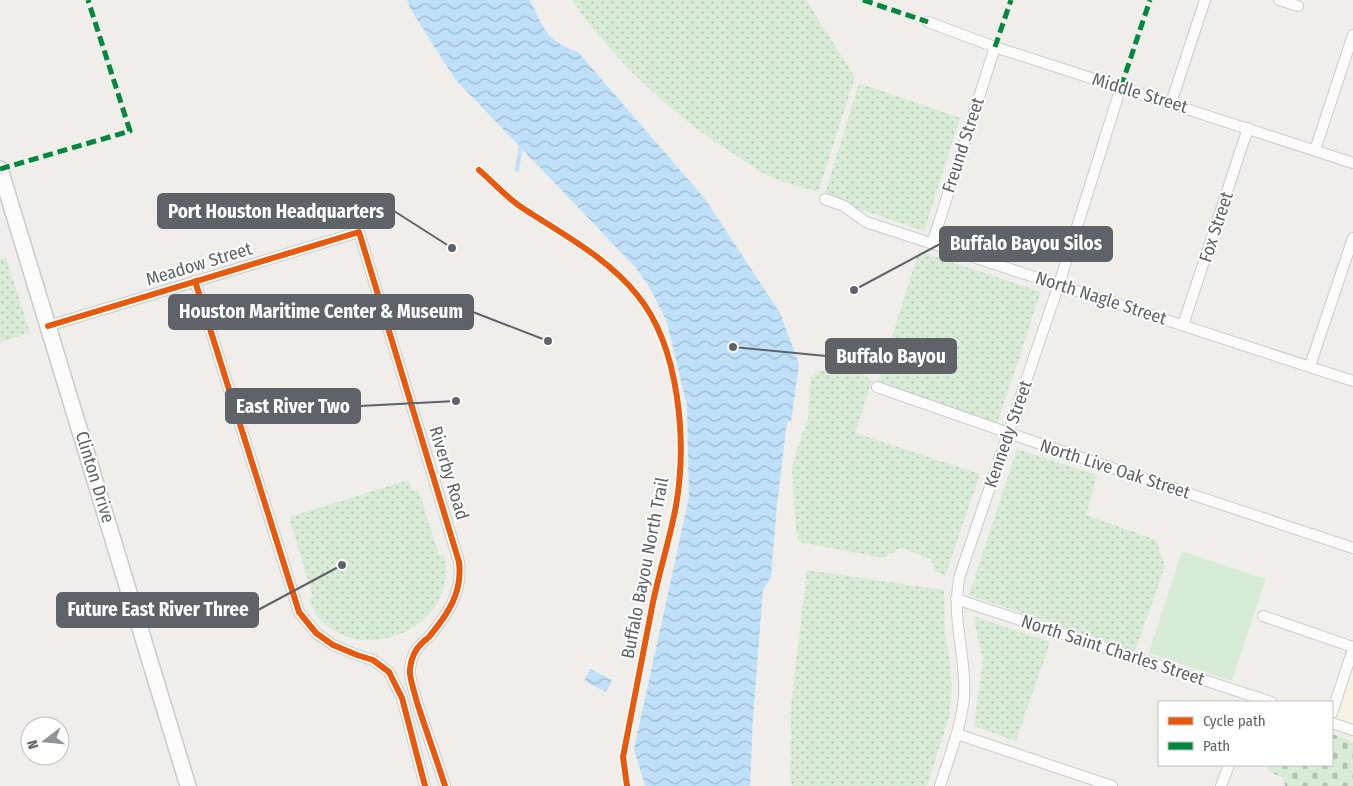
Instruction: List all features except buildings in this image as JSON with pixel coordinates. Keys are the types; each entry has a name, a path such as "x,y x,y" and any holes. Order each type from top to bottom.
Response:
{"main road":[{"name":"Clinton Drive","path":"0,169 188,786"}],"street":[{"path":"1171,103 1204,0"},
{"path":"1279,0 1298,6"},
{"name":"Middle Street","path":"928,22 995,47 1353,163"},
{"path":"1315,150 1353,35"},
{"name":"Freund Street","path":"932,244 995,47"},
{"name":"Kennedy Street","path":"940,786 957,734 964,697 956,599 960,575 1059,284 1122,87"},
{"name":"Fox Street","path":"1183,325 1248,128"},
{"name":"North Nagle Street","path":"825,199 844,206 866,222 1353,381"},
{"name":"Meadow Street","path":"48,326 359,232"},
{"name":"Riverby Road","path":"359,232 458,555 460,576 455,598 448,613 431,632 429,637 418,647 410,668 410,678 425,729 445,786"},
{"path":"1310,366 1353,238"},
{"path":"195,281 299,612 316,633 333,645 374,660 385,668 402,698 425,786"},
{"name":"North Live Oak Street","path":"877,387 1007,433 1353,548"},
{"name":"North Saint Charles Street","path":"956,599 1252,699 1265,701"},
{"path":"1263,616 1353,648 1333,710"},
{"path":"1333,722 1353,730"},
{"path":"957,734 1112,786"},
{"path":"1222,786 1229,766"}],"shaded area":[{"path":"1353,666 1353,725 1336,719"}],"green space":[{"path":"572,0 806,0 855,77 818,192 786,183 763,173 689,122 625,65 588,23"},
{"path":"859,83 960,118 924,231 824,197"},
{"path":"919,251 1041,292 997,424 878,381"},
{"path":"6,258 30,333 0,342 0,260"},
{"path":"849,367 872,381 855,433 980,474 945,576 935,570 931,559 901,548 883,558 799,542 796,532 792,468 808,418 811,377 820,371"},
{"path":"1017,449 1097,475 1086,515 1156,540 1165,567 1135,651 969,595"},
{"path":"409,480 412,491 418,489 439,555 444,554 445,583 435,607 417,625 394,636 369,640 345,636 323,622 308,599 313,597 289,517"},
{"path":"1182,551 1266,579 1232,681 1149,653"},
{"path":"807,570 944,590 945,632 952,687 949,717 927,786 792,786 790,777 791,707"},
{"path":"973,616 1050,642 1016,741 974,726 983,660"},
{"path":"1333,734 1353,742 1353,786 1285,786 1284,779 1267,770 1269,766 1333,766"}],"water":[{"path":"407,0 530,0 547,33 567,48 578,52 705,199 780,313 799,364 791,422 787,421 771,577 763,590 753,717 750,786 645,786 634,749 689,497 687,406 667,322 650,288 636,268 455,79 411,10"},
{"path":"590,669 612,680 606,692 584,681"}],"waterway":[{"path":"517,170 521,145"}],"marked path":[{"path":"0,169 130,131 88,0"},
{"path":"863,0 928,22"},
{"path":"995,47 1011,0"},
{"path":"1121,87 1150,0"}],"cycle path":[{"name":"Buffalo Bayou North Trail","path":"479,170 515,203 583,247 626,282 652,317 663,342 671,368 680,425 681,454 679,481 674,518 653,602 623,757 627,786"},
{"path":"48,326 359,232 459,562 459,584 452,603 436,629 420,645 412,657 410,669 416,699 445,786"},
{"path":"195,281 299,612 316,633 333,645 373,660 389,672 402,698 425,786"}],"place":[{"name":"Port Houston Headquarters","path":"452,248"},
{"name":"Buffalo Bayou Silos","path":"854,290"},
{"name":"Houston Maritime Center & Museum","path":"548,341"},
{"name":"Buffalo Bayou","path":"733,347"},
{"name":"East River Two","path":"456,401"},
{"name":"Future East River Three","path":"342,565"}]}
